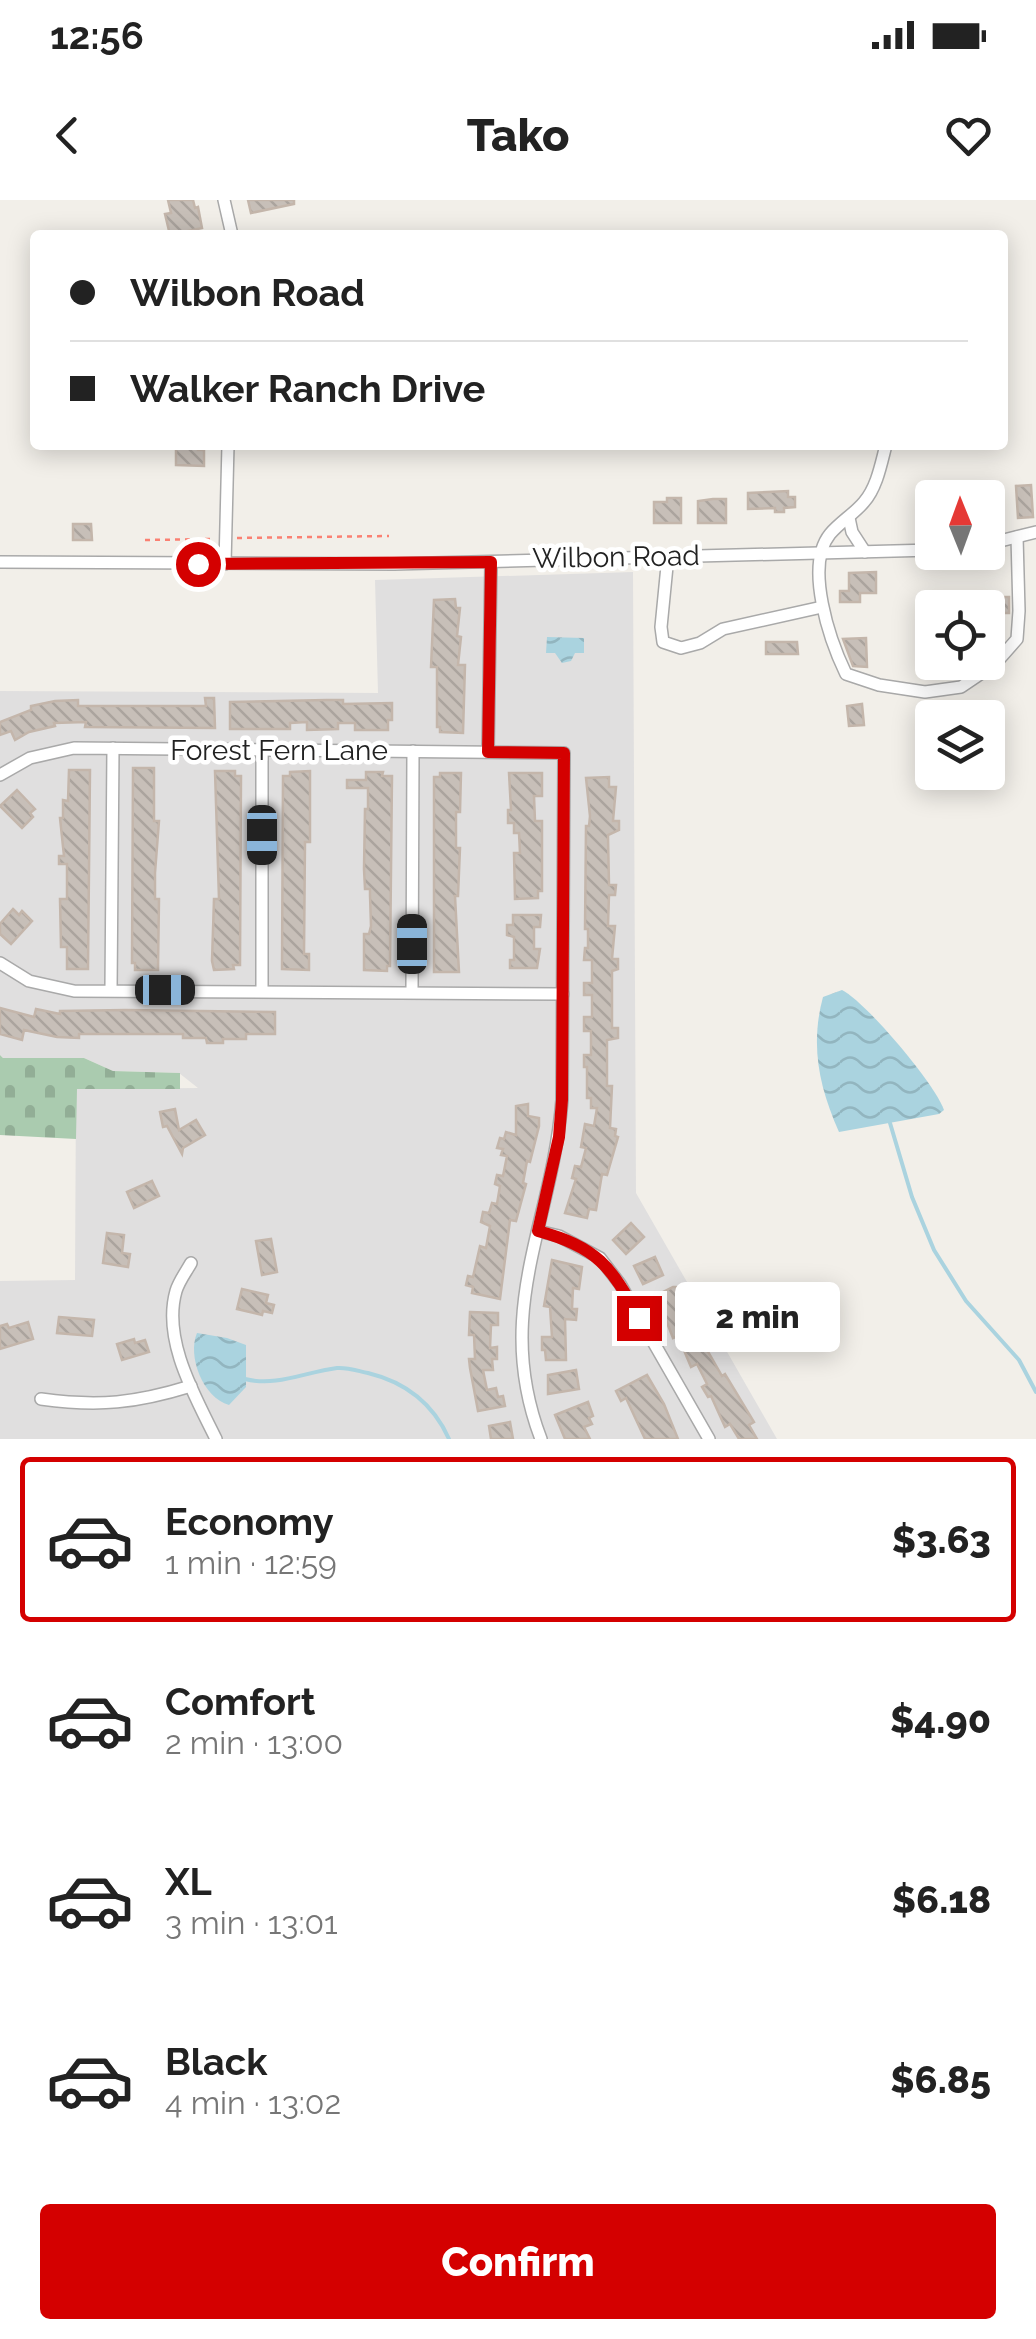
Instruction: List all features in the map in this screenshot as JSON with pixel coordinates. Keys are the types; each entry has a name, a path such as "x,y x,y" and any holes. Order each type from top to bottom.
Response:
{"street":[{"path":"224,200 231,230"},
{"path":"225,564 228,450"},
{"path":"884,450 867,499 829,536 820,553 822,607 846,674 879,685 925,692 961,687 996,664 1016,639 1017,537"},
{"path":"848,518 865,552"},
{"path":"1005,540 1036,532"},
{"name":"Wilbon Road","path":"0,562 491,562 915,551"},
{"path":"668,556 663,642 681,648 723,630 822,607"},
{"path":"488,752 491,562"},
{"path":"111,990 112,748"},
{"name":"Forest Fern Lane","path":"0,775 52,751 112,748 564,753 563,994"},
{"path":"262,750 262,991"},
{"path":"412,992 413,751"},
{"path":"0,963 28,981 51,988 563,994 559,1137 524,1291 520,1338 524,1384 541,1439"},
{"path":"538,1231 559,1236 600,1258 620,1284 708,1439"},
{"path":"191,1263 176,1290 177,1342 190,1386 216,1439"},
{"path":"42,1399 81,1404 126,1403 190,1386"}],"path":[{"path":"236,538 389,536"},
{"path":"145,540 216,539"}],"shaded area":[{"path":"633,572 636,1193 777,1439 0,1439 0,1281 75,1280 76,1089 198,1088 179,1073 113,1071 84,1058 0,1055 0,691 378,693 375,580"}],"green space":[{"path":"0,1055 84,1058 113,1071 180,1073 180,1089 77,1089 76,1139 0,1135"}],"water":[{"path":"547,637 584,638 584,653 575,653 571,661 562,663 555,653 546,653"},
{"path":"842,990 899,1045 944,1110 839,1132 822,1082 817,1032 823,997"},
{"path":"197,1333 246,1345 246,1387 229,1405 212,1394 200,1375 194,1353"}],"building":[{"path":"168,200 193,200 202,228 169,230 165,214 171,213"},
{"path":"248,200 294,200 294,204 251,213"},
{"path":"176,450 204,450 204,466 176,465"},
{"path":"1031,485 1033,517 1018,518 1016,486"},
{"path":"788,491 788,497 795,497 795,507 784,508 784,512 775,512 775,508 748,509 748,493"},
{"path":"667,498 681,498 681,523 654,523 654,502 667,502"},
{"path":"726,499 726,523 698,523 698,501"},
{"path":"73,524 91,524 92,540 73,540"},
{"path":"876,572 876,593 860,593 860,602 840,602 840,591 849,591 849,573"},
{"path":"1005,597 1009,597 1009,613 1005,613"},
{"path":"455,599 456,608 460,608 458,665 465,665 463,733 440,732 437,727 437,667 431,667 434,600"},
{"path":"866,638 867,667 853,666 843,639"},
{"path":"766,642 797,642 798,654 766,654"},
{"path":"205,698 214,698 215,728 85,727 86,722 54,723 55,726 15,740 11,731 0,735 0,722 31,710 31,706 55,701 78,700 78,706 206,706"},
{"path":"343,700 343,704 392,703 388,730 355,730 355,723 338,723 338,729 307,730 307,722 290,723 290,729 230,729 230,702"},
{"path":"862,704 864,725 849,726 847,706"},
{"path":"133,768 154,768 154,821 159,821 155,873 155,899 159,899 158,970 135,970 132,963"},
{"path":"69,770 90,770 88,969 67,969 67,947 61,947 60,899 67,899 67,864 59,864 59,856 64,856 60,818 63,800 68,801"},
{"path":"215,771 235,771 235,776 241,776 240,965 214,970 214,899 219,899"},
{"path":"310,771 304,954 309,954 309,970 282,969 283,776"},
{"path":"366,772 392,776 387,971 364,970 364,934 369,934 371,926 370,889 365,889 364,869 368,788 347,788 347,780 366,780"},
{"path":"440,773 461,773 460,812 456,812 456,848 460,848 455,896 459,972 434,972 434,777 440,777"},
{"path":"509,773 542,773 542,796 534,796 535,821 542,821 542,891 538,891 538,898 515,899 514,853 520,853 519,833 514,833 514,823 508,823"},
{"path":"609,777 609,787 616,787 613,821 619,821 619,830 608,835 609,885 616,885 615,895 609,895 608,926 615,926 612,959 618,959 618,969 612,971 612,1028 618,1028 618,1038 607,1040 607,1086 612,1086 610,1128 616,1129 618,1137 607,1175 602,1174 596,1210 589,1209 587,1218 565,1213 576,1179 572,1178 575,1166 581,1167 586,1148 581,1147 585,1124 594,1126 597,1108 591,1108 591,1098 587,1098 584,1067 584,1055 591,1055 591,1031 584,1031 584,1017 592,1017 592,995 584,995 584,983 592,983 592,960 584,960 588,948 586,826 590,816 586,778"},
{"path":"17,790 35,809 22,828 0,806"},
{"path":"13,909 19,915 22,911 32,921 11,944 0,934 0,924"},
{"path":"513,915 541,915 540,927 534,927 534,949 540,949 537,968 510,968 514,937 507,935 507,925 513,925"},
{"path":"0,1008 34,1017 36,1009 60,1014 126,1010 275,1012 275,1034 246,1034 246,1039 207,1043 206,1038 183,1038 183,1034 79,1034 79,1038 24,1030 22,1040 0,1034"},
{"path":"528,1104 528,1116 539,1118 539,1126 530,1162 527,1161 523,1183 526,1184 516,1221 510,1220 500,1299 472,1293 473,1287 466,1285 468,1276 473,1277 480,1246 486,1248 490,1226 481,1222 483,1212 489,1213 492,1203 497,1204 500,1186 495,1184 497,1175 503,1176 507,1156 497,1148 506,1132 516,1135 516,1106"},
{"path":"175,1109 179,1130 196,1120 205,1135 183,1148 182,1154 167,1126 163,1127 160,1112"},
{"path":"152,1181 159,1196 134,1208 127,1192"},
{"path":"631,1223 644,1237 626,1254 613,1240"},
{"path":"107,1233 124,1235 122,1253 130,1254 128,1267 103,1263"},
{"path":"271,1239 277,1272 262,1275 256,1241"},
{"path":"655,1257 663,1275 643,1284 634,1266"},
{"path":"552,1260 582,1267 579,1289 573,1288 576,1320 565,1319 566,1360 546,1360 542,1350 542,1337 552,1337 550,1307 544,1306"},
{"path":"673,1287 680,1295 685,1292 693,1319 699,1316 705,1330 698,1334 754,1422 749,1425 757,1439 739,1439 730,1424 725,1427 711,1396 702,1387 707,1384 697,1364 691,1367 678,1336 673,1338 661,1307 658,1309 651,1298"},
{"path":"242,1289 268,1295 266,1303 274,1305 272,1313 263,1311 262,1315 237,1309"},
{"path":"470,1312 498,1313 498,1325 491,1325 490,1348 497,1347 497,1359 492,1359 493,1370 483,1370 487,1390 496,1388 505,1406 478,1411 469,1359 475,1359 474,1335 469,1335"},
{"path":"59,1317 94,1320 92,1336 57,1333"},
{"path":"28,1322 33,1339 0,1349 0,1326 7,1324 9,1328"},
{"path":"134,1339 135,1343 145,1340 149,1352 122,1360 117,1344"},
{"path":"576,1370 579,1389 548,1394 548,1375"},
{"path":"647,1375 678,1439 645,1439 626,1398 621,1401 616,1391"},
{"path":"588,1402 592,1424 584,1427 590,1439 565,1439 555,1415"},
{"path":"510,1422 513,1439 491,1439 489,1426"}],"waterway":[{"path":"890,1123 912,1197 934,1250 966,1301 1019,1360 1036,1392"},
{"path":"245,1379 280,1380 341,1368 381,1377 406,1388 426,1405 449,1439"}],"route":[{"path":"198,564 491,562 488,752 564,753 562,1100 559,1137 538,1231 559,1236 600,1258 639,1318"}]}
